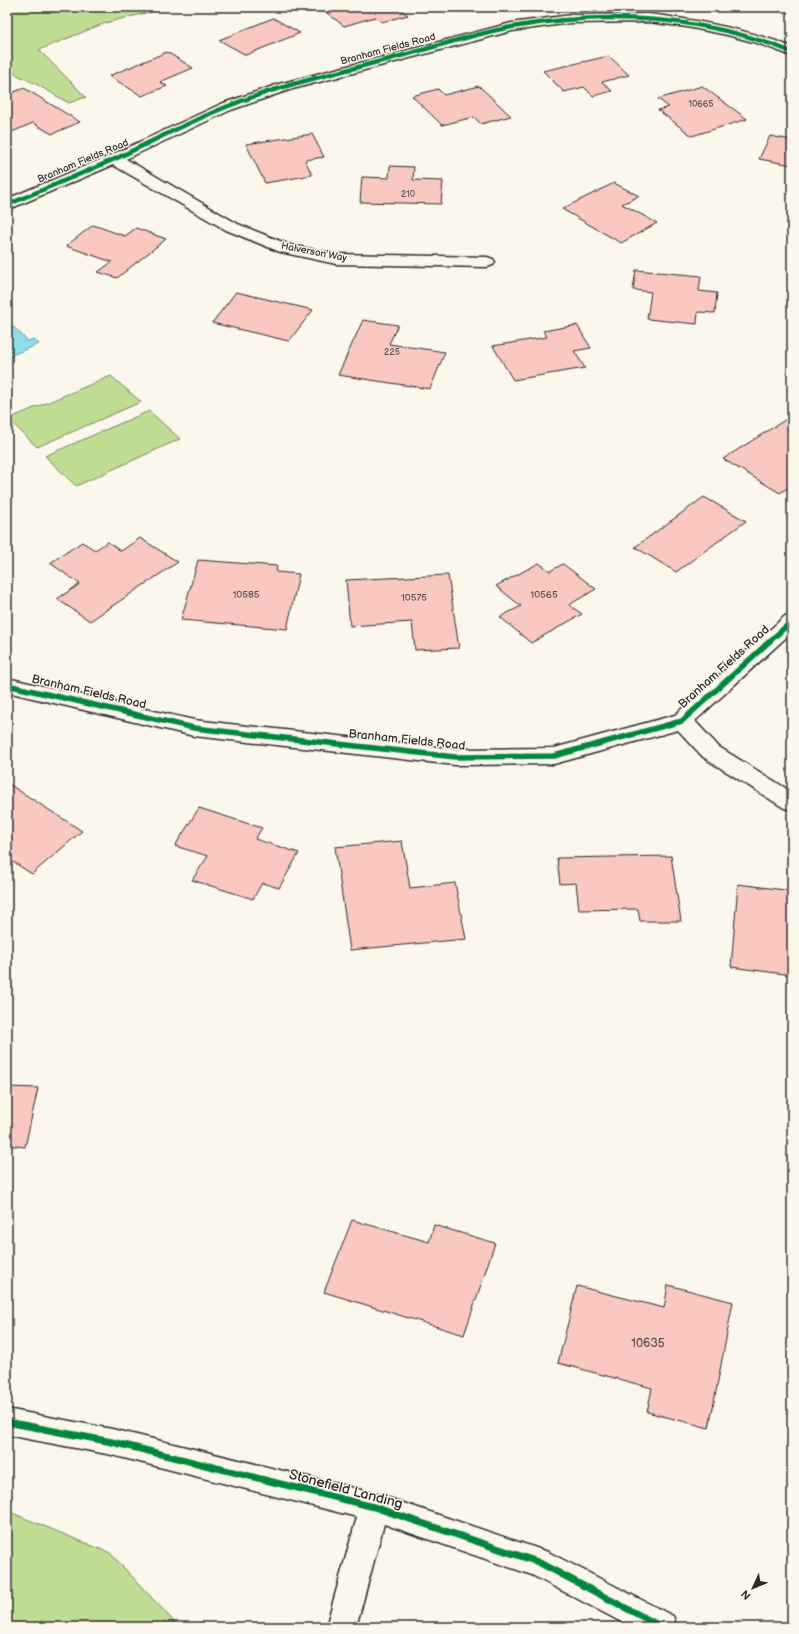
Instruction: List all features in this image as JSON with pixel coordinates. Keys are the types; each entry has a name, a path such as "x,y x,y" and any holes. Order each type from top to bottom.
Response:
{"street":[{"name":"Branham Fields Road","path":"7,205 114,159 226,107 284,87 511,27 571,19 649,18 687,23 728,31 762,40 792,52"},
{"name":"Halverson Way","path":"114,159 232,227 286,249 336,259 486,262"},
{"name":"Branham Fields Road","path":"7,685 194,728 455,757 554,756 682,721 792,621"},
{"path":"682,721 711,752 792,802"},
{"name":"Stonefield Landing","path":"7,1422 112,1442 374,1507 538,1562 662,1627"},
{"path":"341,1627 374,1507"}],"green space":[{"path":"7,7 170,7 105,23 39,50 86,97 69,103 36,84 7,70"},
{"path":"111,376 141,402 37,447 8,419"},
{"path":"149,411 180,439 76,486 45,456"},
{"path":"7,1511 110,1553 179,1627 7,1627"}],"water":[{"path":"7,321 28,341 33,339 39,344 7,357"}],"building":[{"path":"332,7 397,7 408,15 382,22 375,17 344,26 323,10"},
{"path":"273,18 300,33 246,55 219,40"},
{"path":"167,52 193,68 160,82 167,86 142,96 109,76"},
{"path":"609,56 629,75 602,82 612,91 593,96 584,87 564,92 543,71"},
{"path":"479,86 511,116 481,124 474,117 442,125 412,96 438,89 444,95"},
{"path":"702,86 747,119 692,136 658,110 669,107 658,99"},
{"path":"24,88 80,122 52,134 33,123 7,134 7,101 12,99 7,95"},
{"path":"312,134 324,157 305,160 312,175 265,183 246,144"},
{"path":"770,136 792,140 792,165 759,159"},
{"path":"390,166 414,167 413,180 443,181 441,204 360,202 362,177 389,178"},
{"path":"614,183 639,196 622,204 657,223 621,243 562,209"},
{"path":"93,225 125,236 136,228 166,239 117,278 98,272 112,262 66,246"},
{"path":"636,270 701,276 699,291 717,293 715,313 698,312 697,324 647,319 651,292 633,290"},
{"path":"236,292 313,310 289,341 212,323"},
{"path":"363,320 398,325 389,344 445,352 430,389 338,375"},
{"path":"577,325 591,348 574,351 585,368 513,380 493,346 547,337 543,331"},
{"path":"788,418 792,420 792,485 780,493 723,459"},
{"path":"704,497 746,521 676,572 635,547"},
{"path":"140,538 178,562 90,621 57,599 80,584 50,563 82,542 95,550 108,542 121,551"},
{"path":"198,560 277,566 276,572 299,574 287,629 181,620"},
{"path":"539,563 550,571 563,564 596,589 569,605 582,614 531,643 500,617 521,606 496,586"},
{"path":"448,575 459,648 415,650 412,622 350,626 346,580"},
{"path":"7,783 82,831 32,874 7,858"},
{"path":"199,808 262,828 255,839 299,853 279,888 262,883 253,899 192,880 208,856 175,846"},
{"path":"402,841 410,888 455,883 466,939 350,950 335,847"},
{"path":"671,856 681,921 640,921 638,909 579,910 576,883 560,884 557,858"},
{"path":"738,884 792,891 792,975 731,967"},
{"path":"7,1087 38,1088 25,1147 7,1145"},
{"path":"352,1220 429,1242 434,1225 495,1243 464,1335 324,1292"},
{"path":"668,1285 733,1302 709,1428 647,1412 652,1388 558,1363 577,1286 664,1308"}],"cycle path":[{"path":"7,205 114,159 226,107 284,87 511,27 571,19 649,18 687,23 728,31 762,40 792,52"},
{"path":"7,685 194,728 455,757 554,756 682,721 792,621"},
{"path":"7,1422 112,1442 374,1507 538,1562 662,1627"}]}
